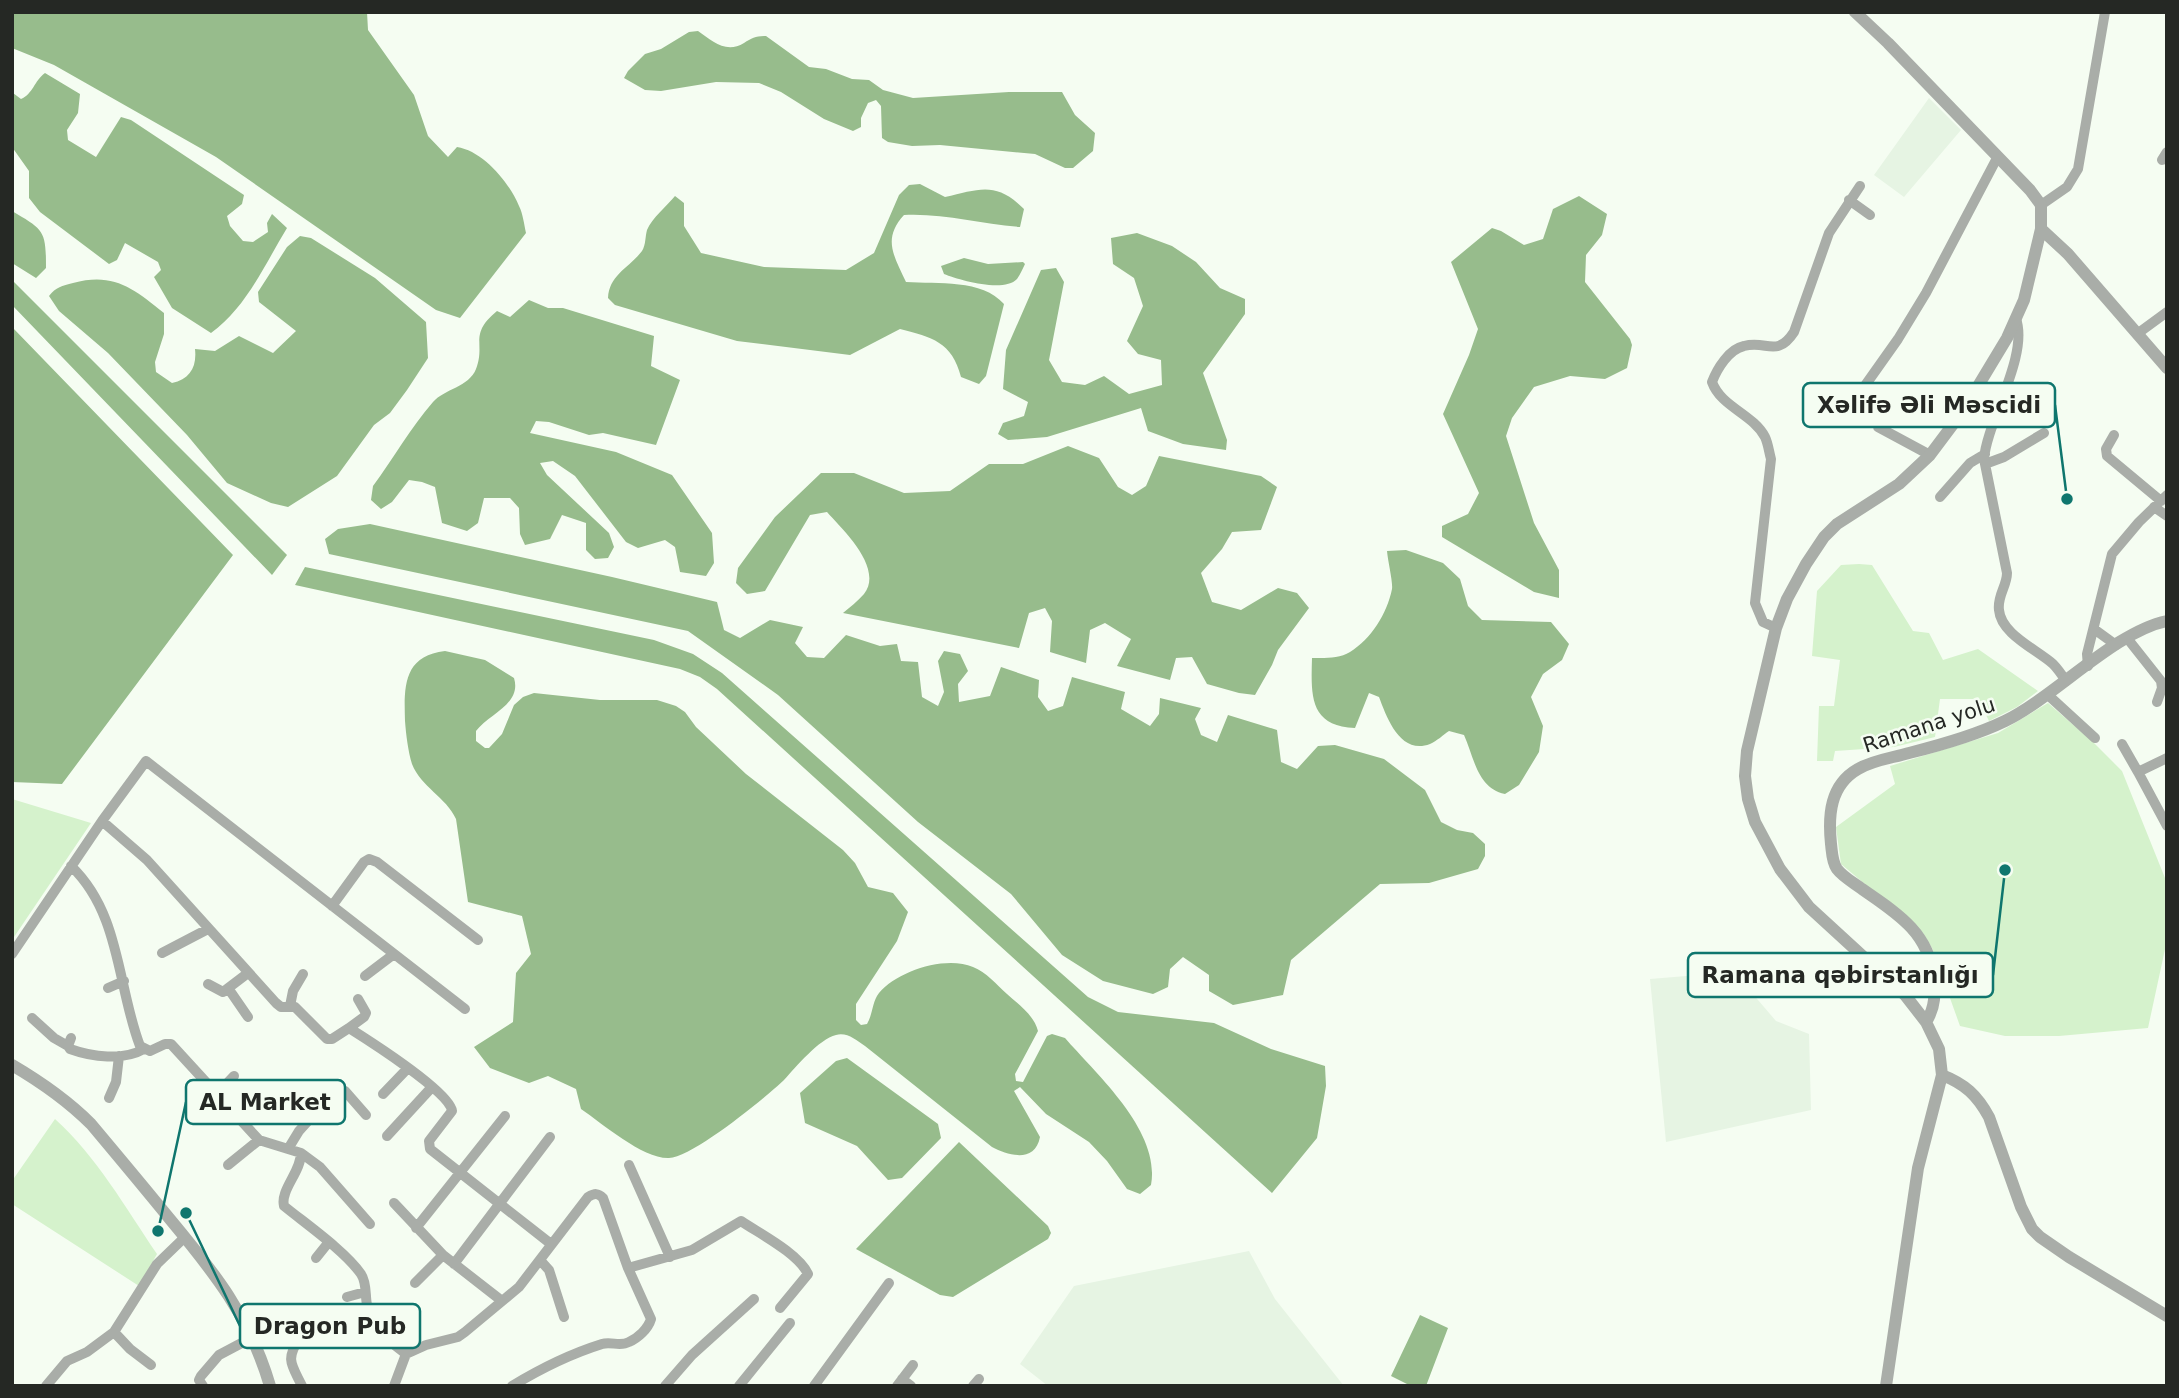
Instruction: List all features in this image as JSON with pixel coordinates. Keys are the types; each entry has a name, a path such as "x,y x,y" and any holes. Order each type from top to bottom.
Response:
{"street":[{"path":"1855,12 2031,190 2041,205 2041,229 2024,299 2016,319 1974,394 1930,455 1910,475 1849,514 1824,537 1794,585 1776,628 1747,751 1746,787 1755,822 1773,858 1797,894 1825,923 1894,983 1926,1022 1939,1049 1942,1074 1918,1168 1886,1386"},
{"path":"2041,205 2067,187 2078,169 2105,12"},
{"path":"1930,455 1878,427 1878,411 1864,387 1927,293 1997,158"},
{"path":"1776,628 1762,622 1755,603 1771,459 1765,437 1752,421 1716,393 1712,382 1716,372 1731,353 1745,345 1776,347 1786,343 1794,332 1829,233 1860,186"},
{"path":"1849,200 1870,215"},
{"path":"2041,229 2068,254 2167,368"},
{"path":"2137,334 2167,312"},
{"path":"2016,319 2019,338 2013,366 1985,459 2007,573 2007,582 1999,600 2000,615 2005,625 2052,663 2066,681"},
{"path":"1940,497 1970,463 2004,457 2044,433"},
{"path":"2114,435 2106,449 2107,456 2161,501 2167,516"},
{"path":"2088,666 2086,661 2112,554 2161,501"},
{"name":"Ramana yolu","path":"1926,1022 1935,1001 1930,958 1917,933 1907,921 1837,868 1833,860 1829,818 1835,794 1846,778 1864,766 1979,733 2015,716 2122,642 2167,621"},
{"path":"2094,629 2122,642 2161,681 2162,688 2157,702"},
{"path":"2048,695 2095,738"},
{"path":"2122,744 2167,826"},
{"path":"2138,772 2167,758"},
{"path":"12,954 146,761 466,1009"},
{"path":"102,821 147,860 276,1003 281,1007 295,1007 327,1039 332,1039 364,1017 366,1013 358,999"},
{"path":"332,906 369,859 377,862 478,940"},
{"path":"71,866 93,893 104,917 139,1042 144,1049 150,1051 171,1044 259,1140 301,1153 320,1167 370,1224"},
{"path":"162,953 208,929"},
{"path":"365,976 394,954"},
{"path":"208,984 223,992 248,973"},
{"path":"290,1006 293,991 303,974"},
{"path":"108,988 124,981"},
{"path":"228,988 248,1017"},
{"path":"32,1017 54,1038 70,1042 75,1051 119,1056 144,1049"},
{"path":"349,1028 408,1068 453,1108 428,1145 551,1244"},
{"path":"109,1098 117,1082 119,1056"},
{"path":"12,1065 75,1108 121,1158 185,1237 225,1288 253,1337 270,1386"},
{"path":"383,1094 408,1068"},
{"path":"1942,1074 1969,1088 1982,1103 2021,1207 2028,1222 2040,1237 2167,1316"},
{"path":"216,1094 234,1076"},
{"path":"387,1136 432,1087"},
{"path":"288,1149 299,1131 337,1089 345,1091 366,1115"},
{"path":"416,1228 505,1116"},
{"path":"454,1264 550,1137"},
{"path":"228,1165 259,1140"},
{"path":"301,1153 299,1169 282,1201 284,1206 359,1270 363,1278 368,1310 379,1331 406,1354"},
{"path":"629,1165 670,1256"},
{"path":"394,1386 406,1354 426,1345 458,1337 519,1287 588,1197 599,1195 603,1199 628,1268 651,1319 646,1329 629,1342 622,1345 606,1342 541,1368 512,1386"},
{"path":"394,1203 443,1255 502,1301"},
{"path":"628,1268 706,1243 741,1220 796,1258 807,1270 808,1273 780,1308"},
{"path":"46,1386 67,1361 87,1352 114,1332 157,1264 185,1237"},
{"path":"316,1258 328,1243"},
{"path":"415,1283 443,1255"},
{"path":"540,1259 549,1270 564,1317"},
{"path":"814,1386 889,1283"},
{"path":"347,1297 365,1292"},
{"path":"665,1386 692,1354 754,1299"},
{"path":"739,1386 790,1323"},
{"path":"114,1332 150,1365"},
{"path":"203,1386 201,1376 219,1355 253,1337"},
{"path":"299,1339 290,1353 290,1359 302,1386"},
{"path":"911,1386 899,1382 913,1365"}],"shaded area":[{"path":"12,12 367,12 368,30 414,95 428,136 448,157 457,147 476,155 494,169 515,197 522,212 526,233 460,318 436,310 216,157 54,65 12,48"},
{"path":"698,31 725,47 737,46 766,36 809,67 826,69 852,79 869,80 883,90 913,98 1009,92 1062,92 1075,115 1095,133 1093,151 1073,168 1065,168 1035,154 940,145 912,146 888,142 882,138 881,106 876,100 868,103 861,118 861,127 853,131 824,119 781,92 759,83 716,82 661,91 645,90 624,78 645,54 661,49 689,32"},
{"path":"45,73 80,94 78,113 67,130 68,140 96,157 121,117 131,120 244,195 242,204 227,216 230,226 243,241 253,242 268,232 267,223 272,214 287,228 245,298 211,333 172,308 154,277 161,270 158,262 125,243 117,260 109,264 40,212 29,198 29,171 12,147 12,86 13,93 21,99"},
{"path":"1929,98 1961,130 1904,197 1874,175"},
{"path":"920,184 945,197 978,190 996,191 1005,194 1024,209 1020,227 904,215 893,232 892,248 906,282 959,284 984,290 1004,304 986,376 979,384 961,377 952,356 939,343 900,329 850,355 737,341 615,305 608,298 612,283 642,251 649,226 675,196 684,203 684,226 701,253 764,267 846,270 874,253 899,195 909,185"},
{"path":"1579,196 1607,214 1602,235 1586,255 1585,282 1630,339 1632,345 1627,368 1605,379 1570,376 1534,387 1512,418 1506,436 1534,523 1559,570 1559,598 1534,592 1442,537 1442,526 1468,514 1479,493 1443,414 1478,329 1451,262 1492,228 1524,245 1543,239 1553,209"},
{"path":"12,211 37,227 44,238 46,268 36,278 12,263"},
{"path":"1137,233 1172,246 1196,262 1220,288 1245,299 1245,314 1203,373 1227,440 1226,450 1183,444 1148,431 1141,408 1047,437 1008,440 998,434 1003,423 1024,416 1028,402 1003,389 1006,350 1041,270 1056,268 1064,282 1049,360 1062,382 1085,385 1104,376 1129,394 1162,385 1161,360 1138,354 1127,341 1143,306 1134,278 1113,264 1111,238"},
{"path":"300,236 311,238 375,278 426,322 428,358 390,413 374,425 337,476 288,507 271,503 227,483 187,435 108,353 59,311 49,296 62,286 100,280 122,284 142,296 164,313 164,334 155,362 156,372 172,383 183,379 191,371 195,361 195,349 215,351 239,336 273,353 296,331 259,302 258,292 287,247"},
{"path":"964,258 988,264 1025,264 1017,279 1002,285 981,284 944,274 941,266"},
{"path":"12,280 287,555 272,575 12,305"},
{"path":"529,300 548,308 563,308 654,336 651,366 680,380 656,445 603,433 589,435 549,422 536,421 530,433 616,452 672,475 712,533 714,563 706,576 680,572 675,547 665,540 638,548 626,542 575,476 553,461 540,463 547,475 609,533 614,547 608,558 595,559 586,550 586,523 562,515 550,539 525,545 520,534 519,508 510,498 484,498 478,523 467,531 442,523 435,487 422,482 409,480 392,502 381,509 371,500 373,486 433,402 473,375 479,360 480,333 488,319 497,311 510,317"},
{"path":"12,327 233,555 62,784 12,782"},
{"path":"1068,446 1099,458 1118,487 1132,495 1146,486 1159,456 1261,476 1277,487 1261,530 1232,532 1222,549 1201,573 1212,602 1241,610 1278,588 1297,593 1309,608 1278,650 1255,695 1207,684 1192,657 1176,658 1170,680 1117,666 1131,639 1105,623 1090,630 1086,663 1050,652 1052,621 1045,608 1029,613 1019,648 843,613 864,594 869,584 869,573 859,550 827,512 810,515 765,591 747,594 736,583 738,568 775,517 821,473 854,473 904,493 950,491 989,464 1023,464"},
{"path":"370,524 717,602 724,630 740,638 770,620 803,627 795,643 807,657 824,658 846,635 880,646 897,644 901,661 918,662 922,697 938,706 944,692 938,661 944,651 960,654 968,671 958,684 959,702 990,696 1001,667 1039,680 1038,697 1048,711 1063,706 1072,677 1125,692 1121,709 1150,726 1159,714 1160,698 1201,708 1195,719 1201,735 1217,742 1228,715 1277,730 1281,762 1297,769 1318,746 1335,745 1384,759 1425,790 1441,822 1457,830 1473,833 1485,844 1485,856 1478,869 1429,883 1380,884 1291,960 1283,995 1233,1005 1209,991 1209,975 1183,957 1170,969 1168,987 1153,994 1103,981 1062,955 1011,894 918,822 778,695 688,631 329,554 325,539 338,529"},
{"path":"1406,550 1443,563 1460,579 1468,606 1482,620 1551,622 1569,644 1562,660 1543,674 1531,697 1543,726 1539,752 1519,785 1505,794 1496,791 1482,778 1464,735 1449,731 1430,744 1410,744 1396,732 1379,697 1369,693 1355,728 1329,721 1321,715 1316,706 1312,684 1312,658 1331,658 1346,654 1358,647 1371,633 1386,608 1392,589 1387,551"},
{"path":"1841,565 1872,565 1913,631 1929,633 1943,660 1978,649 2038,691 2017,707 1989,721 1978,699 1940,699 1935,737 1894,747 1835,751 1833,761 1817,761 1819,706 1834,706 1840,660 1812,656 1817,591"},
{"path":"305,567 654,640 693,654 722,673 1088,997 1118,1012 1214,1023 1271,1049 1325,1066 1326,1086 1317,1138 1272,1193 717,689 700,677 680,669 295,585"},
{"path":"445,651 485,660 514,678 515,687 509,702 476,731 476,741 485,748 489,748 502,734 514,705 523,697 534,693 600,700 657,700 685,712 696,727 746,774 843,850 855,863 868,887 893,893 908,912 897,941 856,1004 856,1020 861,1025 867,1024 879,993 897,978 910,972 949,963 978,969 1025,1010 1038,1031 1015,1074 1016,1081 1023,1082 1047,1036 1052,1034 1065,1038 1124,1105 1137,1125 1146,1144 1151,1165 1151,1185 1140,1194 1127,1189 1089,1142 1046,1114 1020,1087 1014,1091 1040,1137 1037,1145 1033,1151 1020,1155 992,1147 865,1046 844,1035 836,1035 822,1042 775,1088 711,1138 669,1158 647,1153 636,1147 581,1109 576,1089 548,1076 529,1083 490,1068 474,1047 513,1022 516,973 531,954 522,916 468,902 456,819 446,804 421,779 412,764 405,721 406,685 414,666 421,659"},
{"path":"2048,703 2122,771 2167,883 2167,940 2148,1028 2059,1036 2005,1036 1960,1026 1932,948 1923,933 1841,864 1836,827 1895,784 1890,766 1998,733"},
{"path":"12,799 91,823 12,940"},
{"path":"1734,972 1776,1021 1809,1034 1811,1110 1666,1142 1650,979"},
{"path":"847,1058 938,1124 941,1138 902,1178 888,1180 857,1146 805,1123 800,1093 836,1061"},
{"path":"55,1119 97,1166 157,1254 139,1286 12,1204 12,1181"},
{"path":"959,1142 1048,1226 1051,1233 1048,1239 953,1297 940,1295 856,1249"},
{"path":"1249,1251 1275,1299 1344,1386 1048,1386 1020,1364 1074,1286"},
{"path":"1420,1315 1448,1328 1426,1386 1411,1386 1391,1376"}],"place":[{"name":"Xəlifə Əli Məscidi","path":"2067,499"},
{"name":"Ramana qəbirstanlığı","path":"2005,870"},
{"name":"Dragon Pub","path":"186,1213"},
{"name":"AL Market","path":"158,1231"}]}
